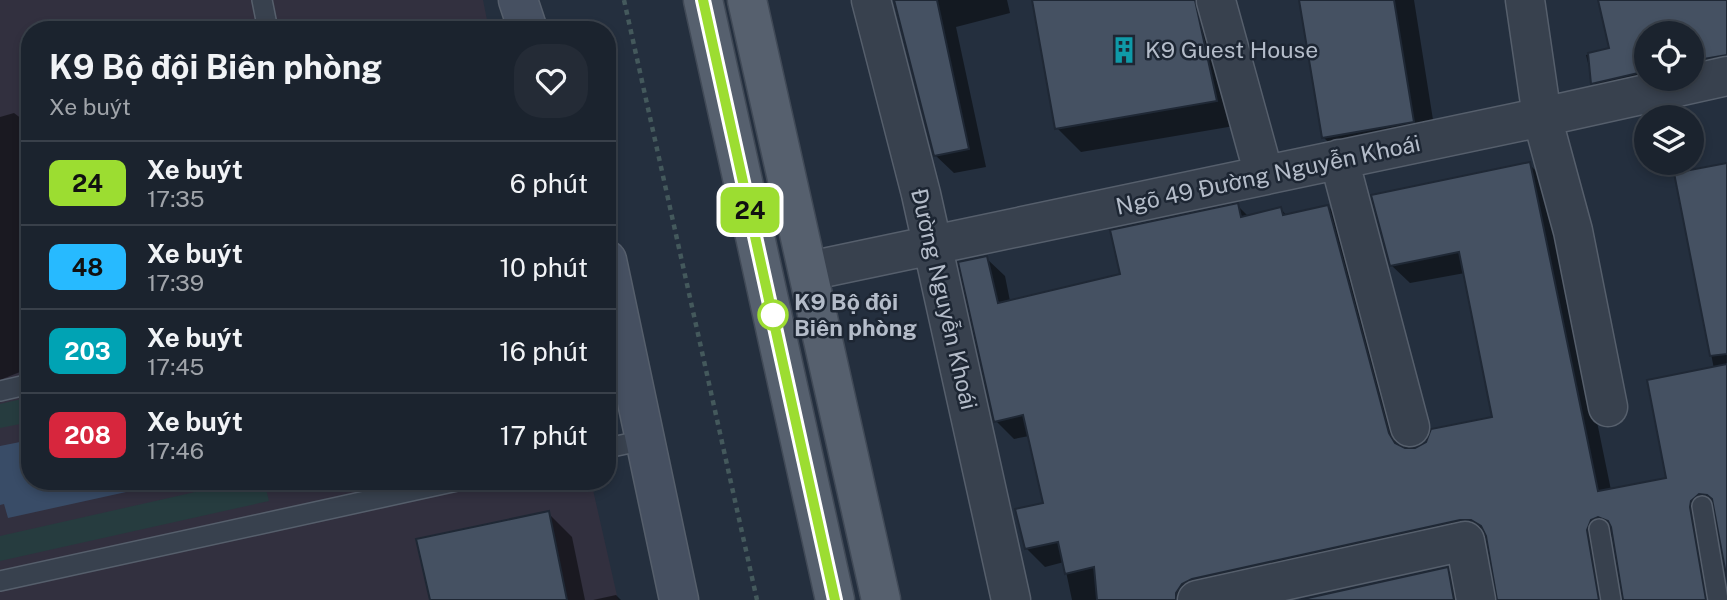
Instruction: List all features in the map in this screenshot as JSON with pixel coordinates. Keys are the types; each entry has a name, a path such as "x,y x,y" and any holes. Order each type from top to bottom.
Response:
{"main road":[{"path":"518,0 524,21"},
{"path":"703,0 835,600"},
{"path":"747,0 881,600"},
{"path":"616,303 679,600"}],"street":[{"name":"Đường Nguyễn Khoái","path":"871,0 933,247 1011,600"},
{"path":"1525,0 1542,117 1573,231 1608,407"},
{"path":"1216,1 1264,176"},
{"name":"Ngõ 49 Đường Nguyễn Khoái","path":"809,271 933,247 1727,76"},
{"path":"1339,159 1410,427"},
{"path":"1197,600 1465,541 1476,600"}],"lane":[{"path":"262,0 266,21"},
{"path":"0,391 21,386"},
{"path":"616,446 645,440"},
{"path":"0,581 416,490"},
{"path":"1702,506 1718,600"},
{"path":"1599,529 1611,600"}],"path":[{"path":"624,0 757,600"}],"shaded area":[{"path":"0,0 483,0 487,21 21,21 21,490 593,490 618,600 0,600"}],"green space":[{"path":"21,399 21,424 0,428 0,404"},
{"path":"204,490 266,490 269,501 0,561 0,536"}],"water":[{"path":"21,442 21,490 135,490 8,518 4,504 0,505 0,446"}],"building":[{"path":"894,0 937,0 969,149 934,156"},
{"name":"K9 Guest House","path":"1032,0 1195,0 1217,101 1055,129"},
{"path":"1299,0 1394,0 1414,122 1322,138"},
{"path":"1598,0 1727,0 1727,55 1704,59 1704,21 1634,21 1634,74 1591,84 1588,53 1609,48"},
{"path":"1530,162 1598,491 1666,478 1647,380 1727,364 1727,580 1712,499 1699,494 1691,501 1690,507 1706,600 1623,600 1611,527 1608,521 1598,517 1591,520 1587,530 1599,600 1497,600 1486,536 1481,526 1471,520 1460,520 1192,579 1182,584 1176,593 1176,600 1097,600 1094,567 1065,574 1058,542 1025,549 1015,509 1043,503 1023,415 994,422 958,262 987,256 998,303 1120,274 1110,230 1238,203 1241,217 1281,207 1283,215 1328,205 1389,433 1395,443 1405,448 1415,448 1426,442 1431,429 1492,417 1459,252 1390,266 1371,195"},
{"path":"1727,163 1727,354 1710,356 1674,175 1704,175 1704,167"},
{"path":"549,511 567,600 430,600 416,539"},
{"path":"1448,567 1454,600 1299,600"}],"bus line":[{"name":"24","path":"703,0 835,600"}],"place":[{"name":"K9 Guest House","path":"1124,50"},
{"name":"K9 Bộ đội Biên phòng","path":"773,315"}]}
